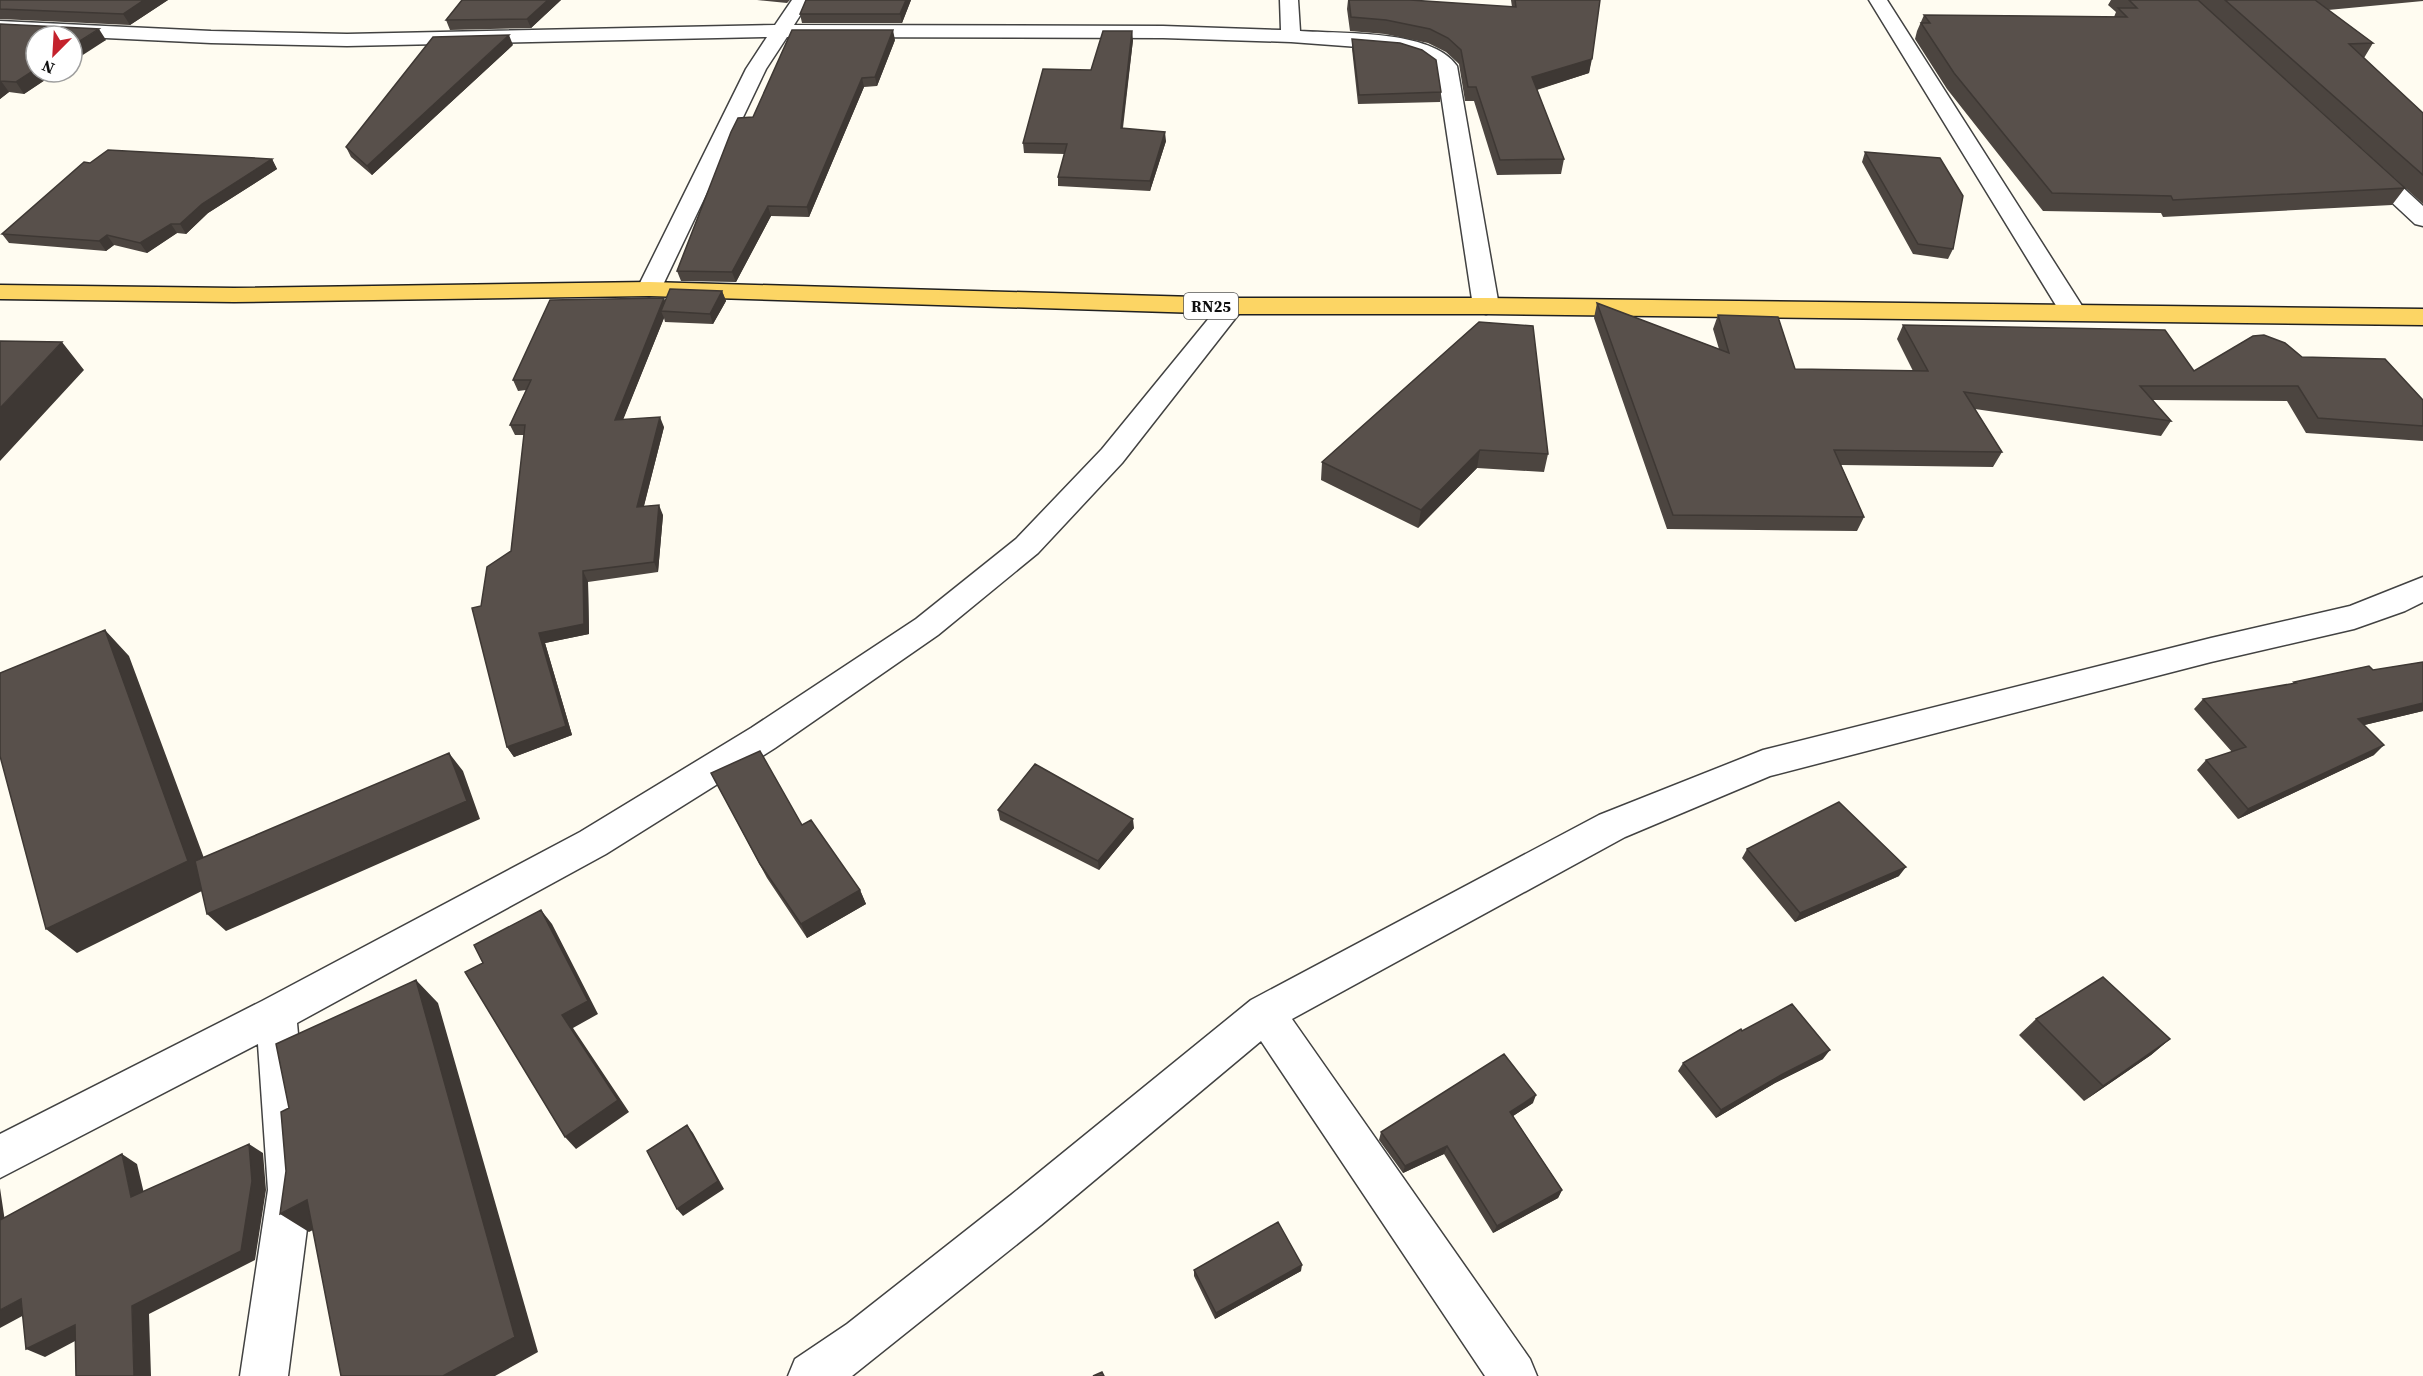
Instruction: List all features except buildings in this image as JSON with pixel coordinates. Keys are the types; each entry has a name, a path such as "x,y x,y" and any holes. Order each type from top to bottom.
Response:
{"main road":[{"name":"RN25","path":"0,292 234,295 649,289 1232,306 1486,306 2423,317"}],"street":[{"path":"649,289 756,69 783,31 801,0"},
{"path":"1289,0 1291,36"},
{"path":"1878,0 2073,312"},
{"path":"0,27 211,37 347,40 783,31 1163,32 1291,36 1401,44 1429,53 1447,66 1486,306"},
{"path":"2348,149 2423,219"},
{"path":"0,1157 276,1014 593,843 763,738 927,627 1027,546 1112,456 1232,306"},
{"path":"812,1376 863,1340 1017,1217 1265,1013 1611,826 1763,764 2211,650 2354,618 2394,603 2423,588"},
{"path":"1265,1013 1513,1376"},
{"path":"264,1376 290,1190 276,1014"}]}
